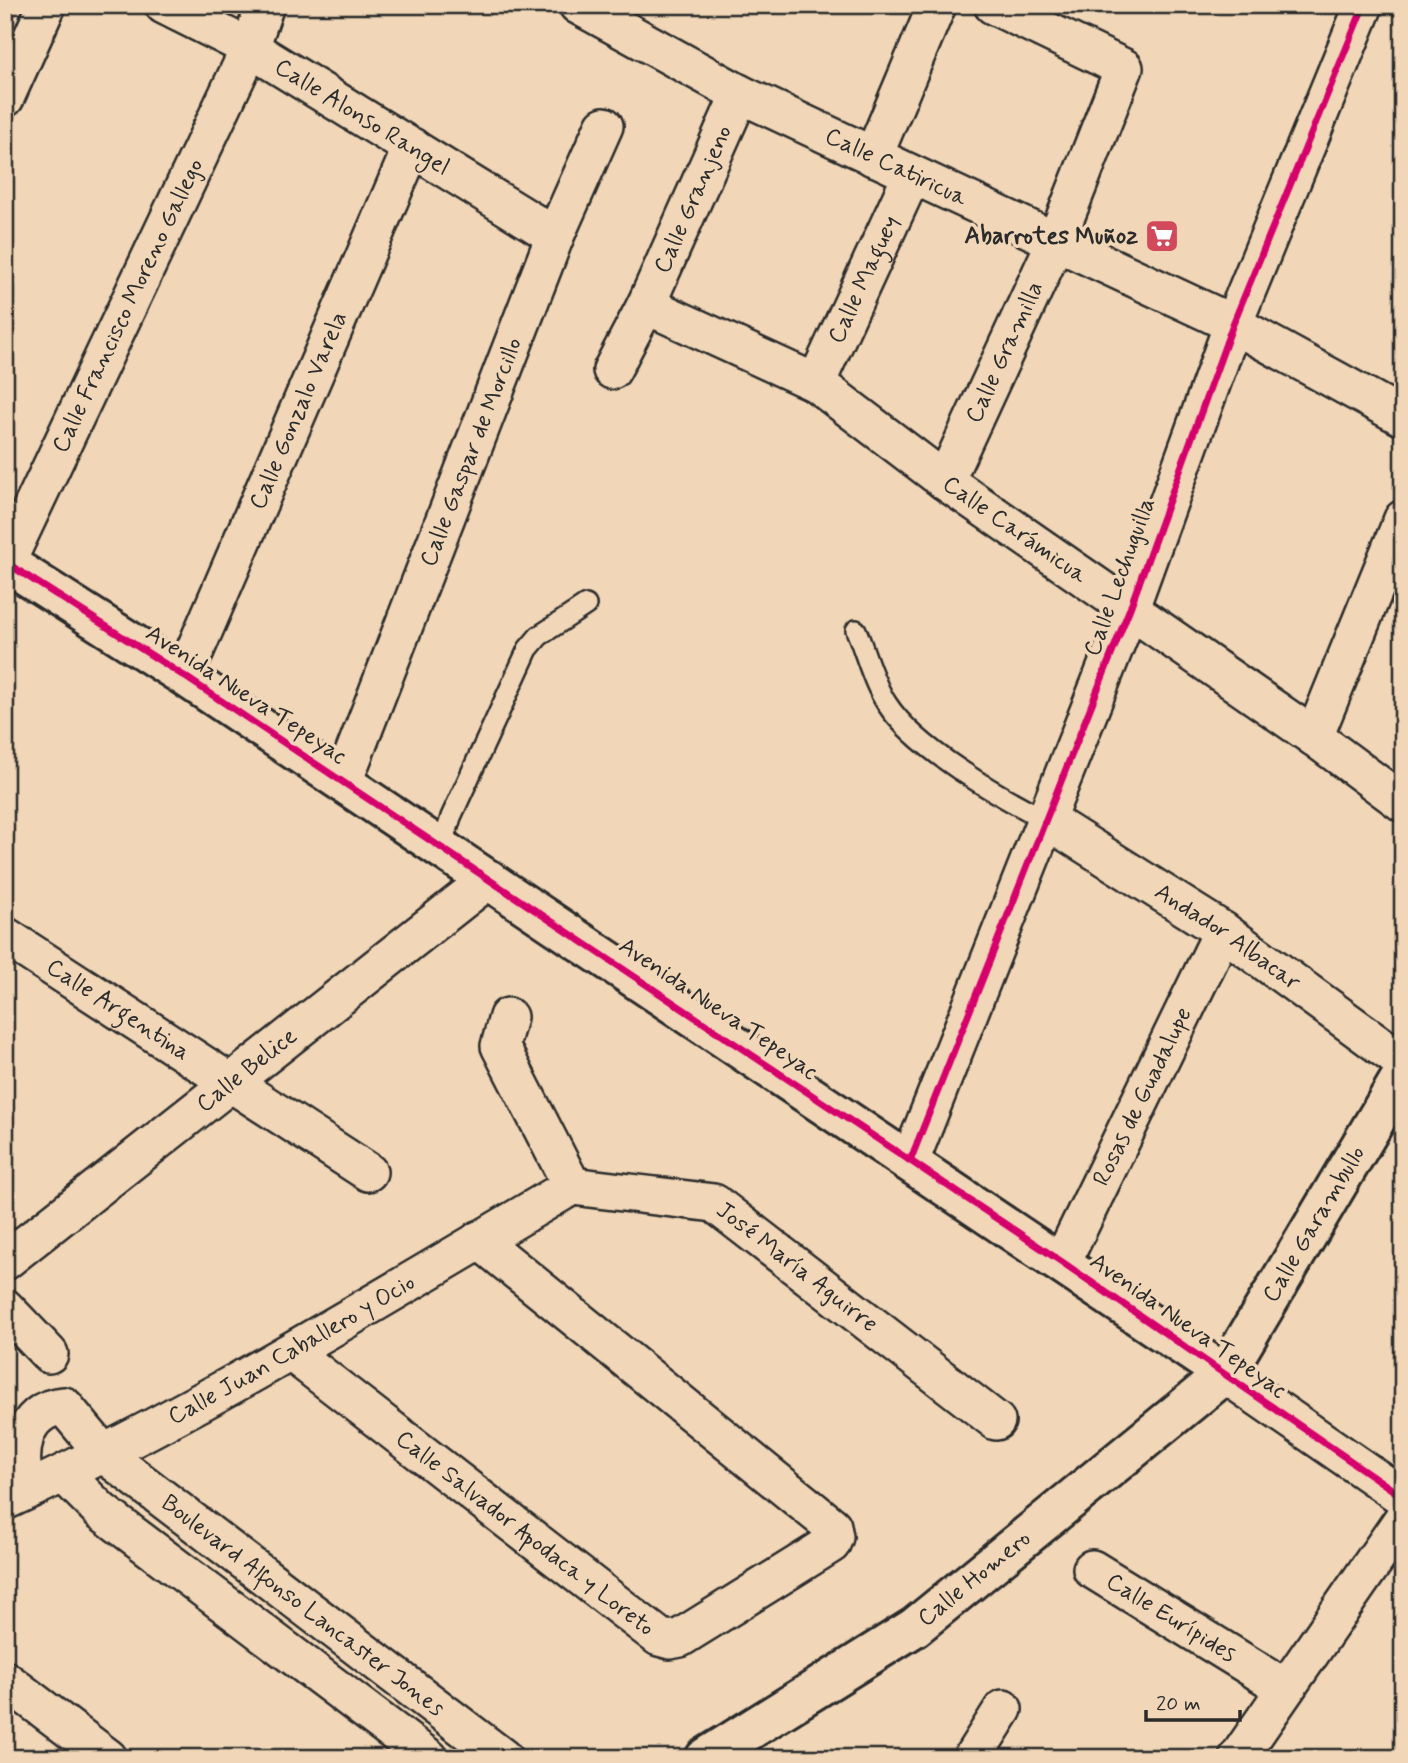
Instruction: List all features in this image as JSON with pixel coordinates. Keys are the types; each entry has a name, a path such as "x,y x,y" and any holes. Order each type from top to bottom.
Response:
{"street":[{"path":"5,98 47,5"},
{"name":"Calle Alonso Rangel","path":"164,5 250,48 555,236"},
{"name":"Calle Francisco Moreno Gallego","path":"6,564 250,48 265,5"},
{"path":"873,157 937,5"},
{"name":"Calle Gramilla","path":"945,481 1056,241 1124,68 993,5"},
{"name":"Calle Lechuguilla","path":"911,1161 1130,608 1233,324 1364,5"},
{"name":"Calle Catiricua","path":"590,8 740,94 1233,324 1403,417"},
{"name":"Calle Granjeno","path":"612,370 646,305 740,94"},
{"name":"Calle Gaspar de Morcillo","path":"344,782 555,236 604,126"},
{"name":"Calle Gonzalo Varela","path":"184,676 412,147"},
{"name":"Calle Maguey","path":"816,383 912,174"},
{"name":"Calle Carámicua","path":"646,305 816,383 945,481 1314,737 1403,803"},
{"path":"1314,737 1403,519"},
{"name":"Avenida Nueva Tepeyac","path":"6,564 184,676 344,782 1062,1262 1400,1495"},
{"name":"Andador Albacar","path":"1047,820 1223,931 1403,1062"},
{"name":"Calle Belice","path":"5,1261 489,879"},
{"name":"Rosas de Guadalupe","path":"1062,1262 1223,931"},
{"name":"Calle Argentina","path":"5,936 368,1172"},
{"path":"508,1017 500,1046 572,1186"},
{"name":"Calle Garambullo","path":"1225,1374 1403,1074"},
{"name":"Calle Juan Caballero y Ocio","path":"16,1495 104,1454 291,1352 572,1186"},
{"name":"José María Aguirre","path":"572,1186 714,1203 996,1421"},
{"name":"Calle Salvador Apodaca y Loreto","path":"291,1352 659,1637 670,1640 680,1638 831,1544 832,1527 479,1240"},
{"path":"5,1308 49,1354"},
{"name":"Calle Homero","path":"705,1758 915,1627 1225,1374"},
{"name":"Boulevard Alfonso Lancaster Jones","path":"16,1495 22,1444 33,1422 50,1407 65,1406 104,1454 503,1758"},
{"name":"Boulevard Alfonso Lancaster Jones","path":"64,1474 101,1511 429,1758"},
{"path":"1238,1758 1285,1688 1400,1495"},
{"name":"Calle Eurípides","path":"1092,1569 1285,1688"},
{"path":"292,1654 320,1618"},
{"path":"5,1680 108,1758"},
{"path":"986,1753 1003,1709"}],"lane":[{"path":"442,848 451,817 528,649 539,636 586,605"},
{"path":"856,630 887,705 927,746 1012,802 1047,820"}],"cycle path":[{"path":"910,1161 1130,608 1233,324 1364,5"},
{"path":"5,562 184,676 1062,1262 1403,1497"}],"place":[{"name":"Abarrotes Muñoz","path":"1162,236"}]}
